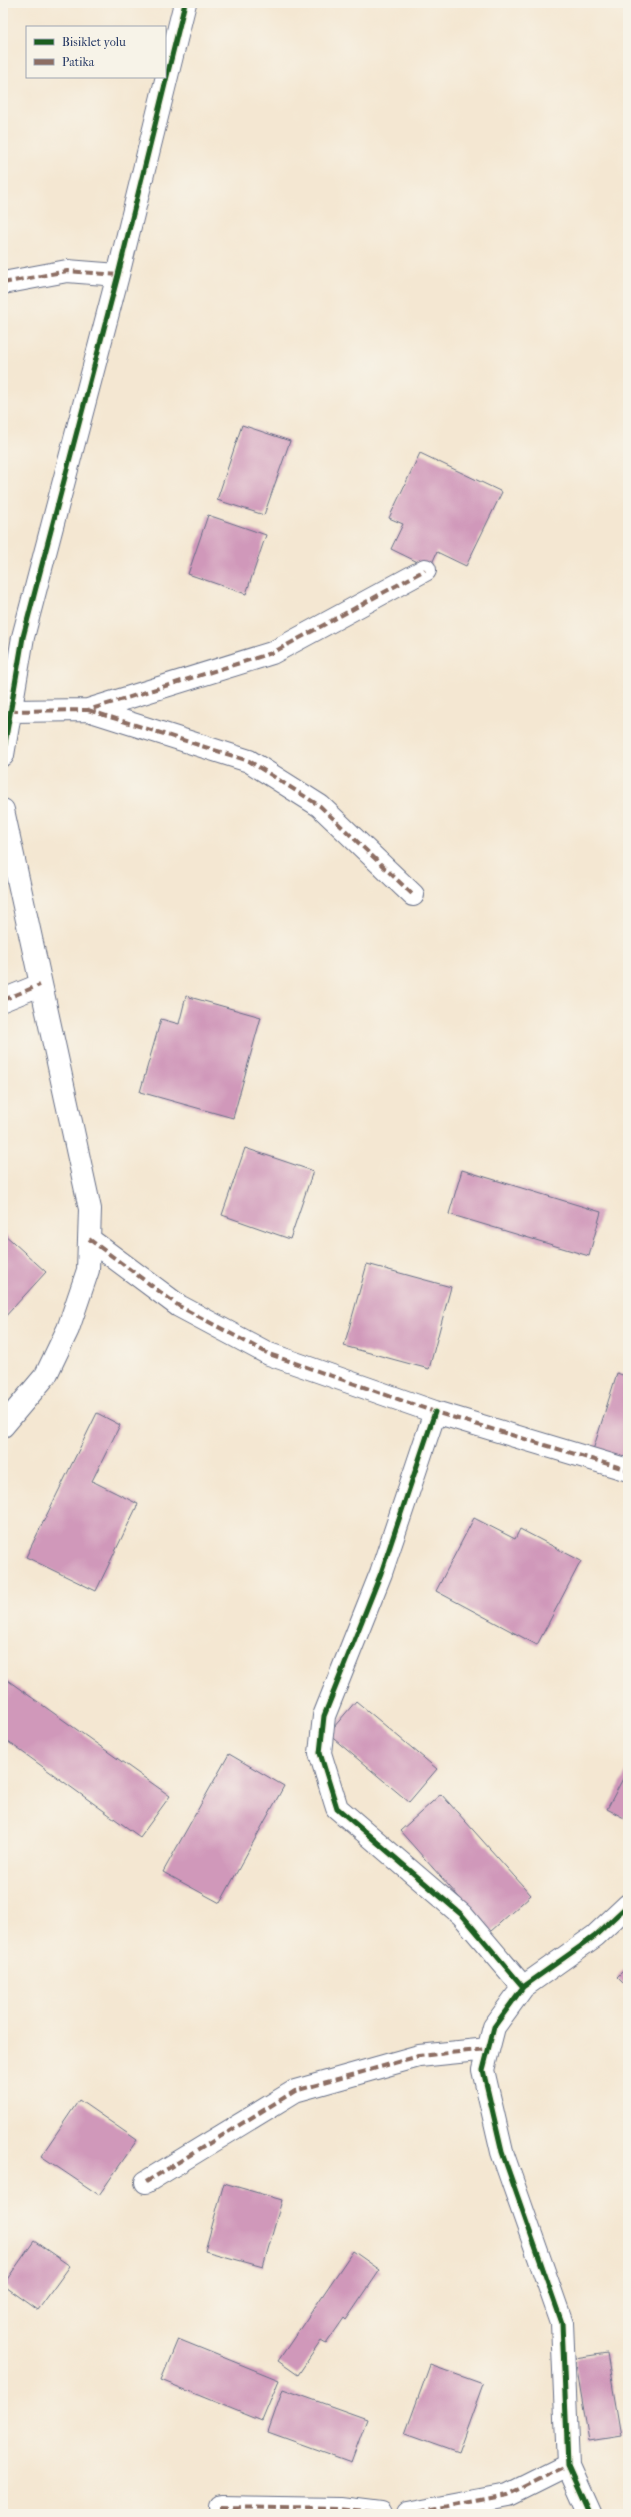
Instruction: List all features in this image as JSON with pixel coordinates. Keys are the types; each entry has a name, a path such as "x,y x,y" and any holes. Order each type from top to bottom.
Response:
{"street":[{"path":"166,77 184,3"},
{"path":"3,755 23,637 118,275 166,78"},
{"path":"3,284 67,271 118,275"},
{"path":"10,711 88,710 272,653 425,570"},
{"path":"88,710 249,760 320,806 413,895"},
{"path":"3,810 90,1209 88,1270 68,1329 46,1375 3,1426"},
{"path":"3,1000 40,985"},
{"path":"89,1239 179,1306 268,1354 435,1412 628,1470"},
{"path":"435,1412 381,1573 324,1716 320,1753 338,1808 462,1915 524,1987"},
{"path":"590,2514 568,2465 562,2323 502,2152 483,2070 494,2027 524,1987 595,1936 628,1905"},
{"path":"146,2182 294,2091 419,2056 488,2050"},
{"path":"407,2514 508,2495 568,2465"},
{"path":"221,2507 340,2508 380,2514"}],"building":[{"path":"242,425 290,441 264,515 217,500"},
{"path":"420,453 502,492 466,566 437,552 430,568 391,549 403,524 389,518"},
{"path":"208,515 266,535 246,594 188,574"},
{"path":"186,996 261,1017 233,1118 140,1092 161,1019 179,1024"},
{"path":"245,1148 313,1171 290,1239 222,1215"},
{"path":"462,1170 601,1212 589,1256 449,1214"},
{"path":"3,1233 46,1272 3,1319"},
{"path":"367,1264 451,1287 429,1369 344,1346"},
{"path":"617,1373 628,1377 628,1460 593,1450"},
{"path":"97,1413 120,1425 92,1481 138,1504 96,1591 26,1557"},
{"path":"474,1518 515,1539 520,1529 581,1561 537,1645 436,1591"},
{"path":"3,1677 170,1796 140,1837 3,1738"},
{"path":"356,1701 437,1769 409,1802 328,1734"},
{"path":"229,1754 284,1786 220,1903 163,1872"},
{"path":"628,1769 628,1820 607,1809"},
{"path":"441,1794 531,1895 490,1932 400,1831"},
{"path":"628,1966 628,1988 617,1977"},
{"path":"79,2100 137,2140 99,2195 41,2156"},
{"path":"224,2183 282,2200 263,2267 205,2251"},
{"path":"34,2241 70,2266 38,2310 3,2285"},
{"path":"353,2251 380,2270 346,2320 344,2318 326,2344 321,2341 298,2375 278,2361"},
{"path":"178,2339 279,2380 262,2421 161,2380"},
{"path":"607,2353 621,2436 589,2441 575,2358"},
{"path":"430,2365 483,2384 458,2453 405,2434"},
{"path":"283,2389 367,2419 351,2462 268,2432"}],"marked path":[{"path":"3,283 67,271 118,275"},
{"path":"10,711 88,710 272,653 425,570"},
{"path":"88,710 249,761 320,806 413,895"},
{"path":"3,1000 40,985"},
{"path":"89,1239 179,1306 269,1354 435,1412 628,1470"},
{"path":"146,2182 295,2091 419,2056 488,2049"},
{"path":"407,2514 508,2495 568,2465"},
{"path":"221,2507 340,2509 380,2514"}],"cycle path":[{"path":"3,755 23,637 118,275 185,3"},
{"path":"435,1412 381,1573 324,1716 320,1753 337,1808 462,1915 523,1987"},
{"path":"590,2514 568,2465 562,2323 502,2152 483,2070 494,2027 523,1987 595,1936 628,1905"}]}
